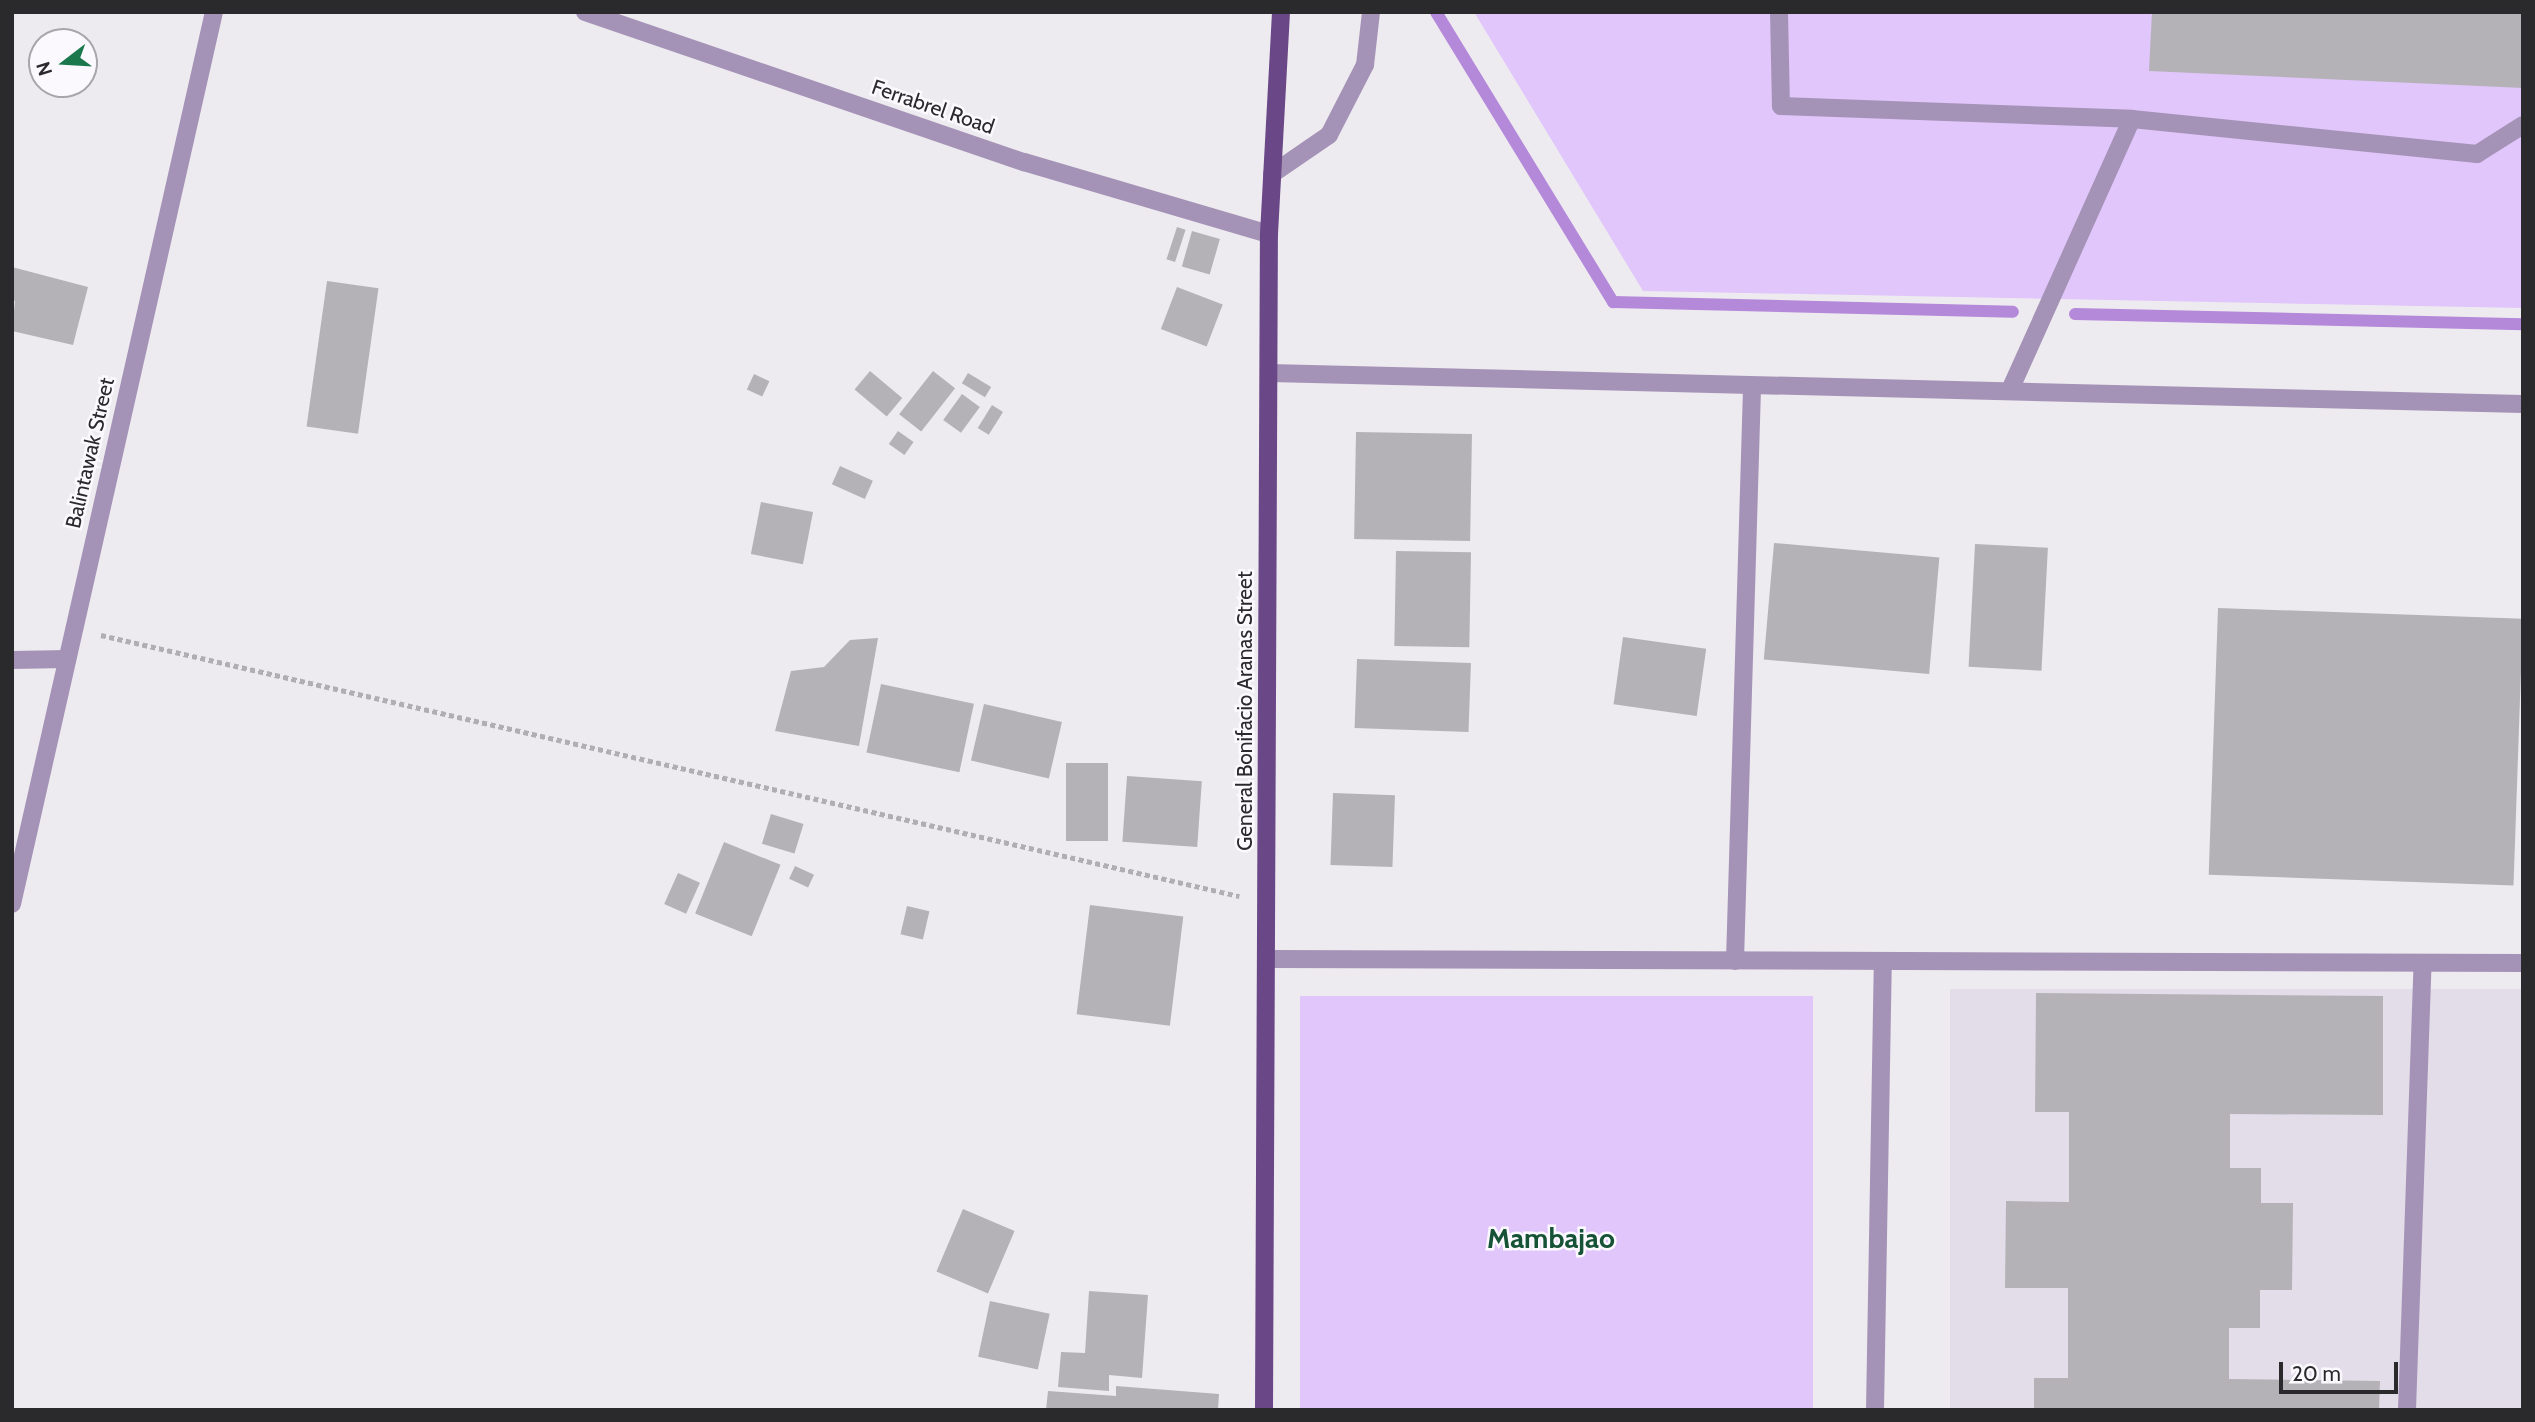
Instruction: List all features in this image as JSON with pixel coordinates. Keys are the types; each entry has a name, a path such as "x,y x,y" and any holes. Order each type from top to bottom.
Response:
{"main road":[{"name":"General Bonifacio Aranas Street","path":"1264,1410 1269,234 1281,12"}],"street":[{"name":"Balintawak Street","path":"12,904 214,12"},
{"name":"Ferrabrel Road","path":"585,12 1024,162 1269,234"},
{"path":"1272,174 1329,135 1365,65 1371,12"},
{"path":"1779,12 1781,106 2132,119 2477,153 2523,125"},
{"path":"2010,390 2132,119"},
{"path":"1269,373 2523,404"},
{"path":"1735,961 1752,387"},
{"path":"12,660 67,659"},
{"path":"1266,959 2523,963"},
{"path":"1875,1410 1882,961"},
{"path":"2407,1410 2423,963"}],"path":[{"path":"74,628 1267,902"}],"shaded area":[{"path":"1474,12 2523,12 2523,308 1643,291"},
{"path":"1950,989 2523,989 2523,1410 1950,1410"},
{"path":"1300,996 1813,996 1813,1410 1300,1410"}],"building":[{"path":"2152,12 2523,12 2523,88 2149,71"},
{"path":"1177,227 1186,230 1175,262 1166,259"},
{"path":"1192,231 1220,239 1210,275 1182,267"},
{"path":"12,267 88,287 73,345 12,331 15,301 12,300"},
{"path":"327,281 378,288 358,434 307,427"},
{"path":"1177,287 1223,305 1207,347 1161,329"},
{"path":"870,371 902,398 887,416 855,389"},
{"path":"933,371 955,388 921,432 899,414"},
{"path":"968,373 991,387 985,397 962,383"},
{"path":"754,374 769,381 762,397 747,389"},
{"path":"962,394 980,407 961,433 943,420"},
{"path":"992,405 1003,412 989,435 978,428"},
{"path":"898,431 914,442 904,455 889,444"},
{"path":"1356,432 1472,434 1470,541 1354,539"},
{"path":"840,466 873,481 865,499 832,484"},
{"path":"761,502 813,512 803,564 751,554"},
{"path":"1774,543 1939,557 1929,674 1764,660"},
{"path":"1975,544 2048,548 2041,671 1969,667"},
{"path":"1396,551 1471,552 1469,647 1394,646"},
{"path":"2218,608 2523,619 2513,885 2209,875"},
{"path":"1623,637 1706,649 1697,716 1614,704"},
{"path":"878,638 859,746 775,731 791,671 824,667 850,640"},
{"path":"1357,659 1471,663 1469,732 1355,728"},
{"path":"881,684 974,704 959,772 866,752"},
{"path":"984,704 1062,722 1049,779 971,761"},
{"path":"1066,763 1108,763 1108,841 1066,841"},
{"path":"1127,776 1202,781 1197,847 1122,842"},
{"path":"1333,793 1395,795 1392,867 1330,865"},
{"path":"771,814 804,824 794,854 762,844"},
{"path":"724,842 781,865 752,936 695,913"},
{"path":"795,866 814,875 808,888 789,879"},
{"path":"678,873 700,883 686,914 664,904"},
{"path":"1090,905 1183,916 1170,1026 1077,1014"},
{"path":"907,906 929,911 923,939 900,934"},
{"path":"2036,993 2383,996 2383,1115 2230,1114 2230,1168 2261,1168 2261,1203 2293,1203 2292,1290 2260,1290 2260,1328 2229,1328 2229,1379 2380,1381 2379,1410 2034,1410 2034,1378 2068,1378 2068,1288 2005,1288 2006,1201 2069,1202 2069,1112 2035,1112"},
{"path":"963,1209 1015,1231 988,1293 936,1272"},
{"path":"1089,1291 1148,1295 1142,1378 1109,1375 1109,1391 1058,1387 1061,1352 1085,1353"},
{"path":"990,1301 1050,1314 1038,1369 978,1357"},
{"path":"1116,1386 1219,1394 1218,1410 1046,1410 1048,1391 1116,1396"}],"waterway":[{"path":"1436,12 1613,302 2013,312"},
{"path":"2075,314 2523,324"}],"district":[{"name":"Mambajao","path":"1551,1238"}]}
